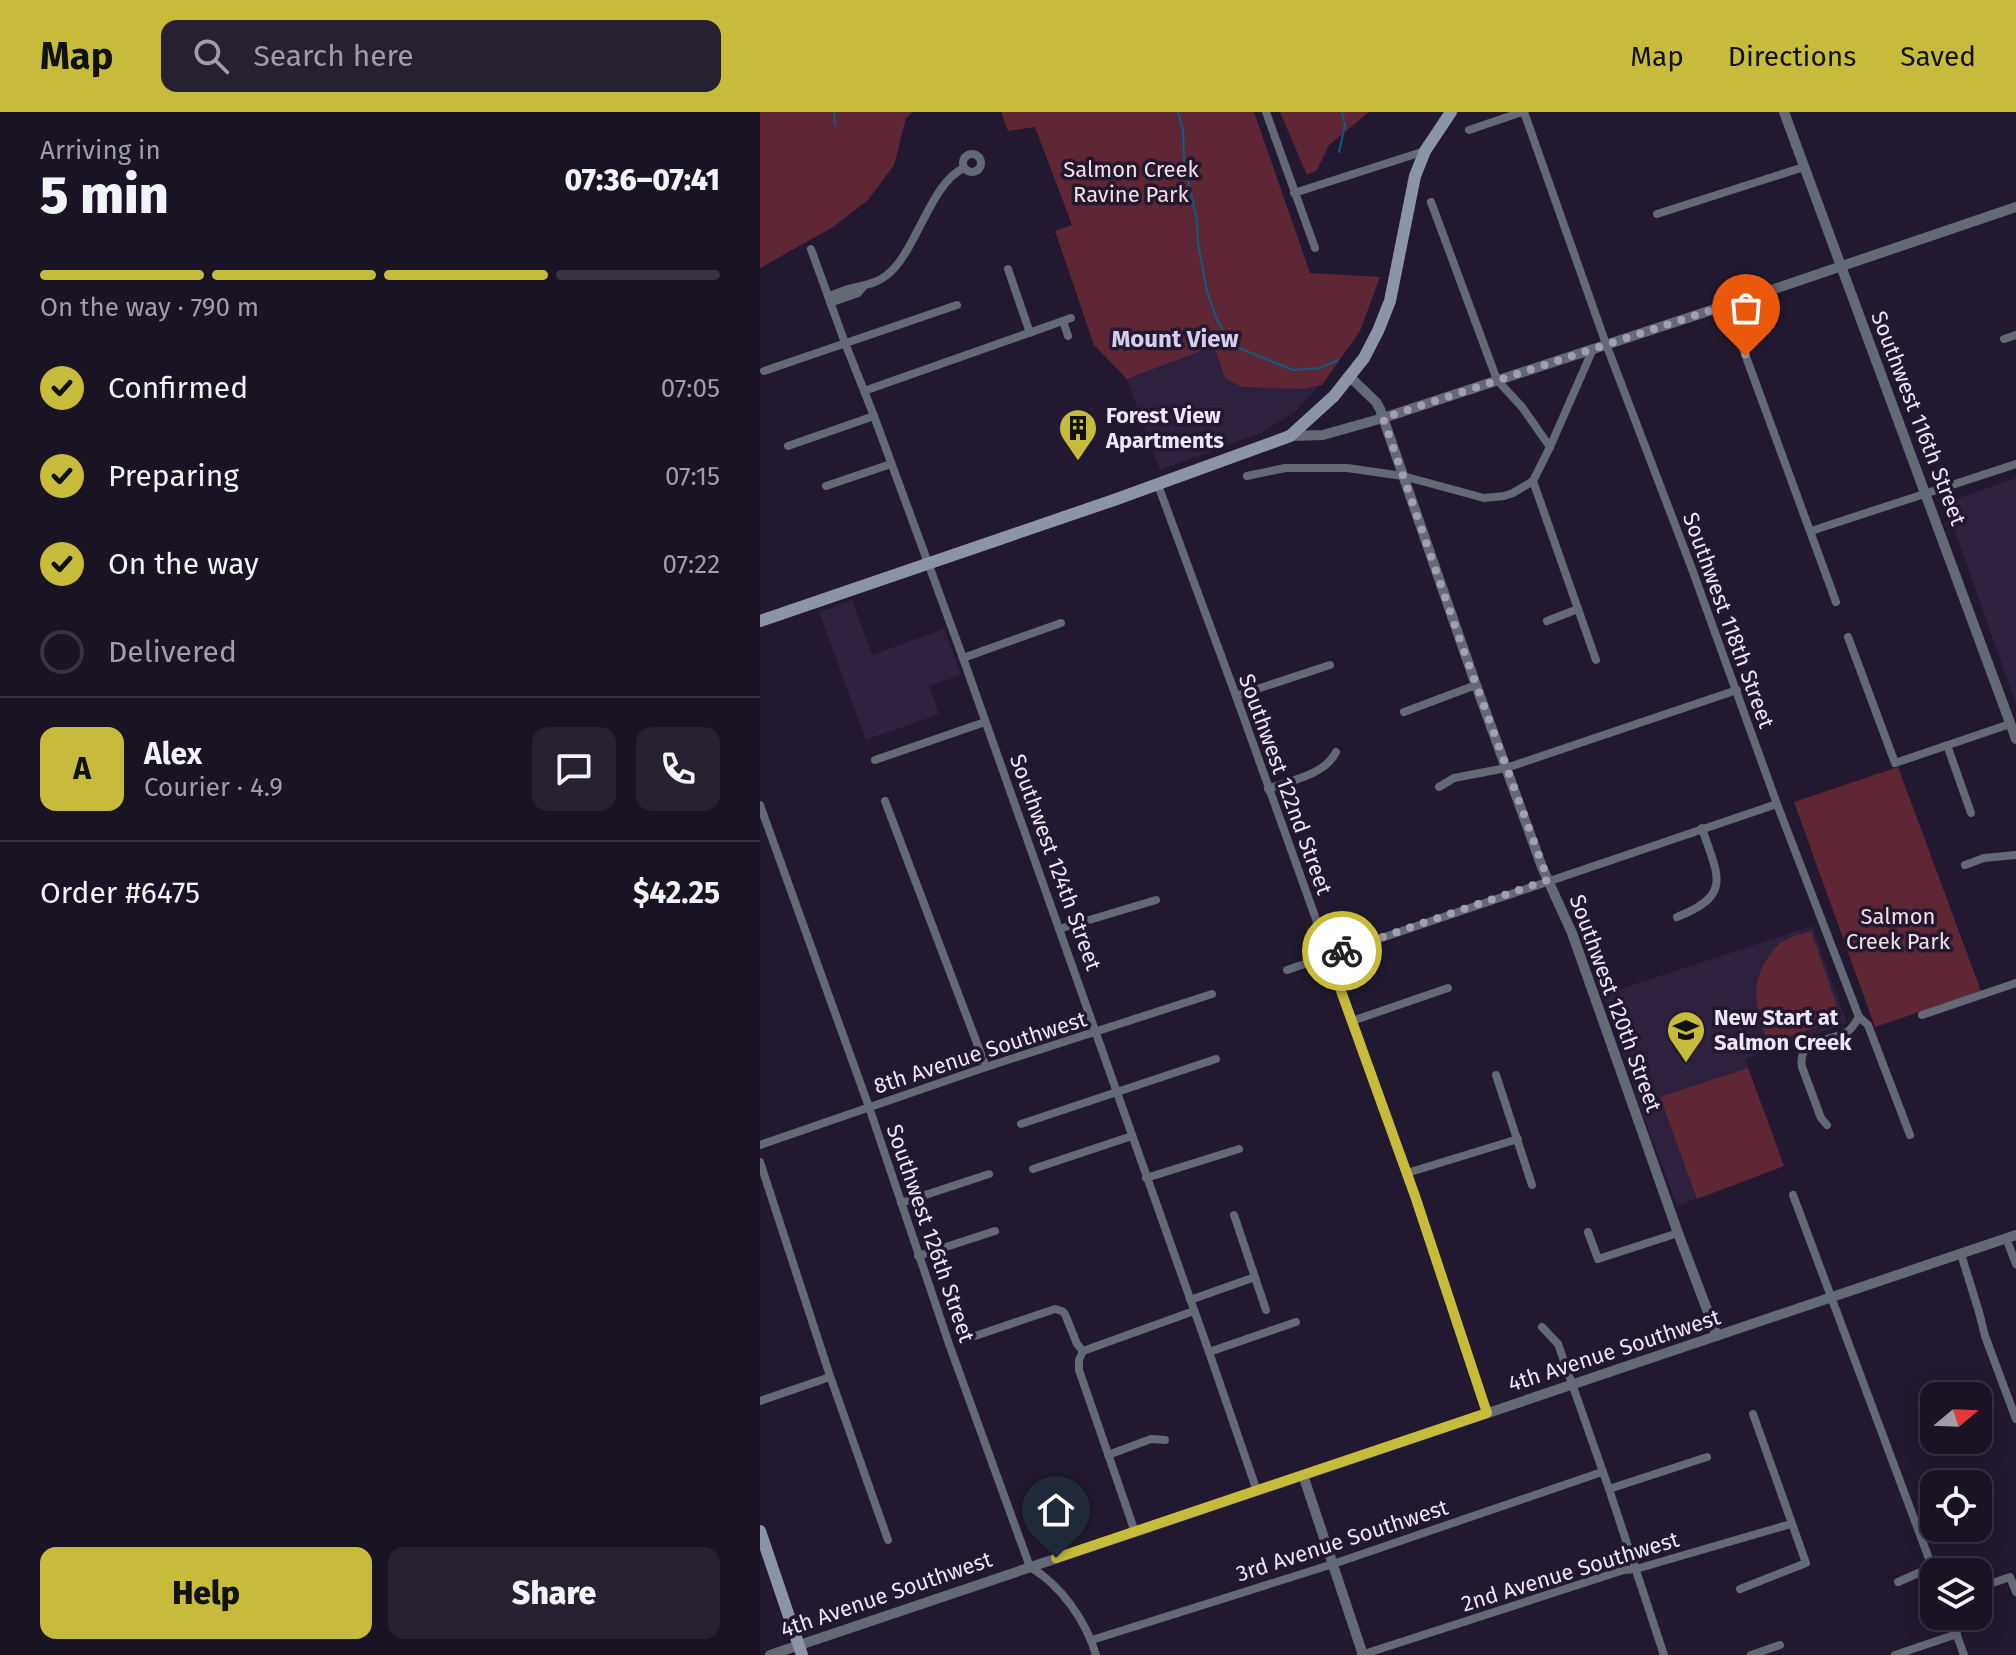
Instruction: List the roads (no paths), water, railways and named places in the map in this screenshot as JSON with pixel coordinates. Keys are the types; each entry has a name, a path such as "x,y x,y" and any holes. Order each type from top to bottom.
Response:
{"main road":[{"path":"760,621 1158,485 1290,436 1322,409 1350,377 1378,331 1390,303 1415,176 1425,151 1451,112"},
{"path":"760,1531 800,1650"}],"street":[{"path":"1266,112 1315,248"},
{"path":"1469,130 1523,112"},
{"name":"Southwest 118th Street","path":"1523,112 1777,804 1859,1017 1868,1025 1910,1135"},
{"name":"Southwest 116th Street","path":"1784,112 2016,739"},
{"path":"1294,193 1425,151"},
{"path":"1657,214 1804,167"},
{"path":"829,300 858,293 863,287 886,276 897,265 944,185 964,168"},
{"path":"1431,202 1497,380 1522,407 1550,447"},
{"path":"1290,436 1323,435 1383,418 2016,207"},
{"name":"Southwest 124th Street","path":"811,249 963,658 1257,1491"},
{"path":"1008,269 1030,333"},
{"path":"764,371 957,305"},
{"path":"1727,305 1836,602"},
{"path":"864,391 1067,320 1068,336"},
{"path":"2004,339 2016,335"},
{"path":"1247,476 1285,468 1357,469 1403,476 1484,498 1513,493 1533,481 1593,349"},
{"name":"Southwest 120th Street","path":"1350,377 1376,402 1383,418 1506,768 1548,880 1572,933 1717,1336"},
{"path":"788,446 874,416"},
{"path":"826,486 891,464"},
{"path":"1811,531 2016,464"},
{"path":"1533,481 1596,660"},
{"name":"Southwest 122nd Street","path":"1158,485 1407,1173 1487,1413"},
{"path":"1547,621 1578,609"},
{"path":"963,658 1061,623"},
{"path":"1848,637 1895,763 2010,724"},
{"path":"1236,696 1330,665"},
{"path":"1404,712 1476,685"},
{"path":"1439,787 1454,778 1506,768 1737,690"},
{"path":"875,760 985,722"},
{"path":"1947,745 1971,813"},
{"path":"1268,789 1314,772 1328,763 1336,752"},
{"path":"885,801 986,1067"},
{"path":"1287,970 1777,804"},
{"name":"Southwest 126th Street","path":"760,805 1030,1567 1043,1575 1075,1612 1092,1640 1096,1655"},
{"path":"1677,917 1706,903 1718,885 1702,828"},
{"path":"1965,865 1984,858 2016,855"},
{"path":"1059,929 1156,900"},
{"path":"1922,1015 2016,983"},
{"path":"1352,1021 1448,988"},
{"name":"8th Avenue Southwest","path":"760,1145 1212,994"},
{"path":"1827,1125 1821,1118 1802,1067 1803,1051 1810,1045 1850,1030 1859,1017"},
{"path":"1021,1124 1216,1059"},
{"path":"1496,1075 1532,1185"},
{"path":"1033,1169 1132,1136"},
{"path":"1407,1173 1518,1139"},
{"path":"1146,1178 1239,1149"},
{"path":"760,1162 830,1377 888,1540"},
{"path":"901,1203 989,1174"},
{"path":"1793,1195 1929,1558"},
{"path":"1234,1215 1266,1310"},
{"path":"918,1256 995,1231"},
{"path":"1588,1232 1598,1259 1678,1233"},
{"path":"2011,1237 2016,1264"},
{"name":"4th Avenue Southwest","path":"770,1655 800,1650 1030,1567 2011,1237"},
{"path":"1961,1254 1985,1336 2016,1419"},
{"path":"1190,1300 1255,1277"},
{"name":"Southwest 126th Street","path":"969,1338 1055,1309 1065,1314 1083,1351"},
{"path":"1135,1532 1079,1370 1079,1360 1083,1351 1194,1311"},
{"path":"1209,1352 1296,1322"},
{"path":"1542,1327 1558,1344 1664,1655"},
{"path":"760,1401 830,1377"},
{"path":"1740,1589 1806,1563 1753,1414"},
{"path":"1108,1455 1151,1439 1165,1440"},
{"path":"1609,1489 1707,1457"},
{"name":"3rd Avenue Southwest","path":"1092,1640 1333,1564 1602,1472"},
{"path":"1303,1475 1362,1655"},
{"name":"2nd Avenue Southwest","path":"1362,1655 1624,1570 1791,1524"},
{"path":"1898,1582 1920,1574"},
{"path":"1992,1583 2010,1577 2016,1592"},
{"path":"1955,1630 1964,1655"},
{"path":"1895,1655 1957,1634"},
{"path":"1751,1655 1780,1645"}],"waterway":[{"path":"834,112 835,125"},
{"path":"1178,112 1207,291 1224,333 1239,348 1293,370 1320,368 1338,360"},
{"path":"1339,152 1345,125 1342,112"}],"place":[{"name":"Forest View Apartments","path":"1078,462"},
{"name":"New Start at Salmon Creek","path":"1686,1064"}],"district":[{"name":"Mount View","path":"1175,339"}],"park label":[{"name":"Salmon Creek Ravine Park","path":"1131,182"},
{"name":"Salmon Creek Park","path":"1898,928"}]}
